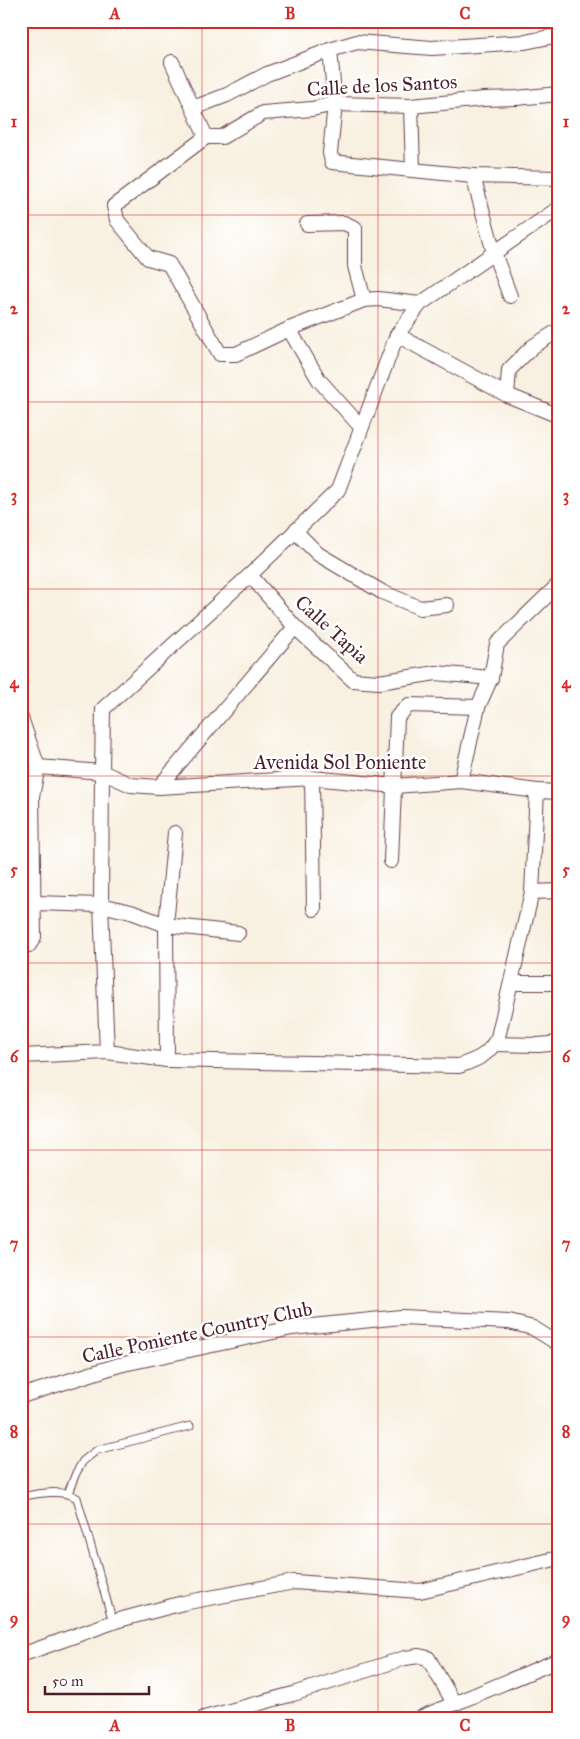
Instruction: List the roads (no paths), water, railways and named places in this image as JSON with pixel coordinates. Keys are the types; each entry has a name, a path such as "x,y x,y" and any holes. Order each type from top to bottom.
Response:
{"street":[{"path":"193,108 226,95 267,74 330,50 357,42 432,48 524,42 559,35"},
{"path":"330,50 335,104 330,153 332,162 473,176 559,178"},
{"path":"172,62 206,138 114,206 117,220 148,258 169,264 220,354 236,354 289,329 364,300 378,299 420,304"},
{"name":"Calle de los Santos","path":"206,138 222,137 263,113 312,109 335,104 411,106 559,94"},
{"path":"411,106 413,170"},
{"path":"473,176 494,253 510,296"},
{"path":"107,1052 100,905 103,709 250,575 338,490 397,335 420,304 559,208"},
{"path":"307,224 344,222 354,228 354,266 364,300"},
{"path":"289,329 319,380 361,427"},
{"path":"507,395 509,370 532,347 559,330"},
{"path":"397,335 507,395 559,416"},
{"path":"295,531 318,554 382,592 420,608 447,605"},
{"name":"Calle Tapia","path":"250,575 296,627 353,680 379,682 436,673 491,678"},
{"path":"461,781 478,707 491,678 497,644 559,584"},
{"path":"159,787 296,627"},
{"path":"391,861 397,717 409,705 478,707"},
{"path":"21,718 38,767 32,796 34,937 30,945 21,945"},
{"name":"Avenida Sol Poniente","path":"38,767 102,772 131,785 159,787 312,778 395,786 461,781 559,792"},
{"path":"312,778 314,909"},
{"path":"21,1056 107,1052 167,1060 459,1066 477,1060 490,1050 498,1037 532,892 537,791"},
{"path":"167,1060 166,926 175,832"},
{"path":"532,892 559,891"},
{"path":"34,903 100,905 131,912 166,926 238,933"},
{"path":"510,983 559,983"},
{"path":"494,1044 539,1045 559,1043"},
{"name":"Calle Poniente Country Club","path":"21,1396 119,1365 292,1328 401,1318 509,1322 533,1328 559,1344"},
{"path":"21,1655 113,1622 183,1603 294,1582 420,1591 559,1558"},
{"path":"204,1718 293,1694 405,1658 419,1656 428,1658 454,1703"},
{"path":"420,1718 559,1660"}],"lane":[{"path":"68,1493 83,1461 97,1450 190,1426"},
{"path":"21,1497 33,1494 68,1493 77,1498 113,1622"}]}
